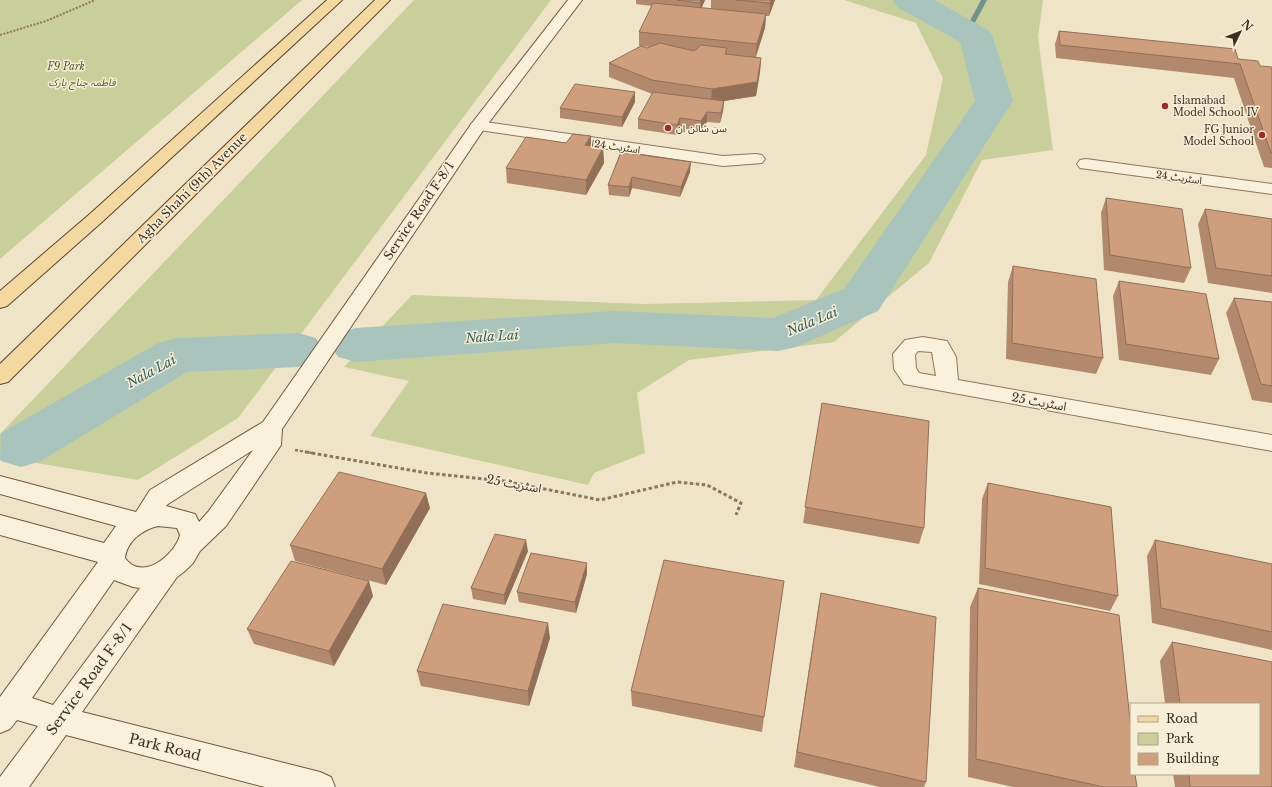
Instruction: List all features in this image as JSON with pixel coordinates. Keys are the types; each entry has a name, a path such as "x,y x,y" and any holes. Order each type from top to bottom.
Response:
{"main road":[{"path":"0,302 97,217 335,0"},
{"name":"Agha Shahi (9th) Avenue","path":"0,377 383,0"}],"street":[{"name":"Service Road F-8/1","path":"193,543 217,519 270,436 478,126 575,0"},
{"name":"اسٹریٹ 24ا","path":"478,126 723,161 756,159"},
{"name":"اسٹریٹ 24","path":"1086,164 1272,190"},
{"name":"اسٹریٹ 25","path":"948,383 945,357 940,346 923,344 912,345 904,354 905,369 912,379 1272,443"},
{"name":"Service Road F-8/1","path":"142,521 159,497 270,436"},
{"path":"0,485 142,521"},
{"path":"6,712 113,558 116,543 125,532 142,521 168,516 186,521 194,535 193,543 184,558 167,571 155,575 133,576 124,573 117,568 113,558"},
{"path":"0,525 113,558"},
{"name":"Service Road F-8/1","path":"11,787 167,571"},
{"name":"Park Road","path":"6,712 60,720 320,787"},
{"path":"0,784 11,787"}],"path":[{"path":"0,35 46,21 95,0"},
{"name":"اسٹریٹ 25","path":"270,436 427,473 504,481 600,500 677,482 707,485 741,502 736,515"}],"green space":[{"name":"فاطمہ جناح پارک","path":"0,0 302,0 0,259"},
{"path":"414,0 551,0 238,418 138,480 0,457 0,434"},
{"path":"844,0 1043,0 1038,37 1053,150 982,160 929,263 834,342 689,360 637,393 645,453 594,473 588,485 370,436 409,381 344,367 412,295 645,304 816,300 926,155 943,78 916,23"}],"building":[{"path":"677,0 701,0 700,3"},
{"path":"736,0 771,0 770,3"},
{"path":"653,3 766,14 757,44 639,32"},
{"path":"1059,31 1235,49 1238,59 1258,61 1260,66 1272,67 1272,153 1240,64 1060,45"},
{"path":"660,43 694,51 701,45 727,48 725,54 761,58 757,82 712,89 652,80 609,63 641,46 647,48"},
{"path":"575,84 635,92 622,117 560,108"},
{"path":"653,92 724,101 721,113 707,112 701,121 680,118 677,125 638,119"},
{"path":"573,134 591,136 585,145 603,148 586,180 506,168 526,137 566,143"},
{"path":"621,152 691,162 681,187 632,177 629,187 608,185"},
{"path":"1106,198 1182,209 1191,268 1110,255"},
{"path":"1205,209 1272,219 1272,276 1216,268"},
{"path":"1013,266 1096,279 1103,358 1012,343"},
{"path":"1119,281 1206,294 1219,359 1126,344"},
{"path":"1234,298 1272,302 1272,386 1261,384"},
{"path":"822,403 929,421 924,528 805,507"},
{"path":"339,472 426,493 382,569 290,545"},
{"path":"988,483 1111,507 1118,596 985,568"},
{"path":"495,534 526,540 504,595 471,588"},
{"path":"1155,540 1272,564 1272,632 1161,608"},
{"path":"531,553 587,563 575,602 517,592"},
{"path":"664,560 784,581 764,717 631,691"},
{"path":"291,561 369,581 329,651 247,629"},
{"path":"978,588 1119,615 1130,720 1130,775 1135,775 1137,787 1104,787 976,759"},
{"path":"821,593 936,617 926,782 797,752"},
{"path":"443,604 548,623 528,691 417,671"},
{"path":"1172,642 1272,662 1272,787 1190,787 1189,775 1260,775 1260,703 1180,703"}],"waterway":[{"name":"Nala Lai","path":"356,345 614,327 778,335 861,300 994,101 976,37 909,0"},
{"path":"967,32 984,0"},
{"name":"Nala Lai","path":"21,447 176,355 298,350"}],"place":[{"name":"Islamabad Model School IV","path":"1165,106"},
{"name":"سن شائن ان","path":"668,128"},
{"name":"FG Junior Model School","path":"1262,135"}],"park label":[{"name":"F9 Park","path":"66,66"}]}
